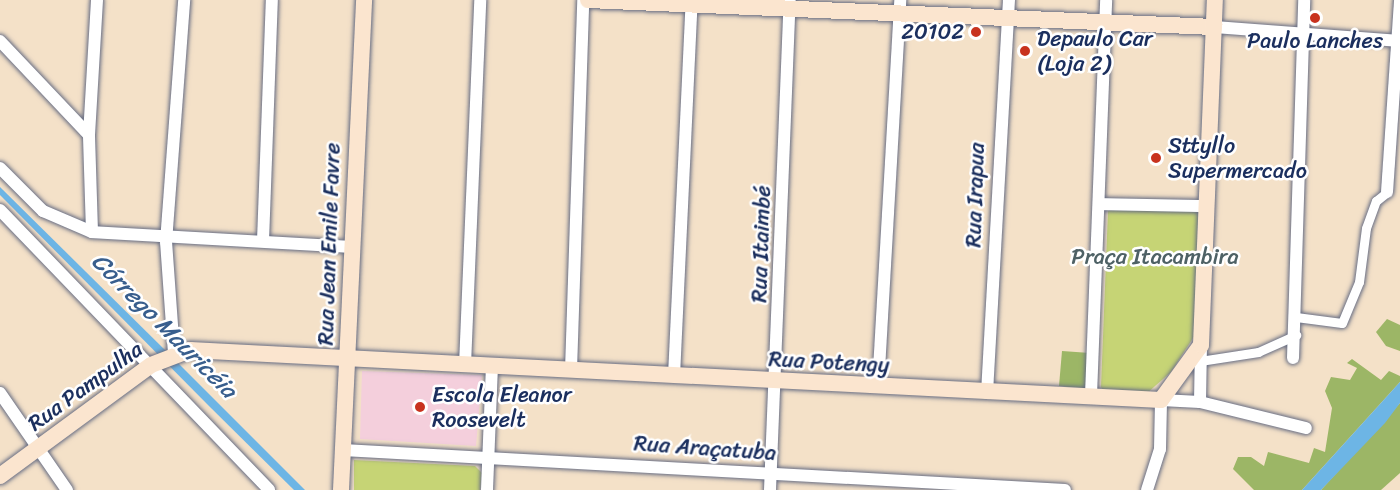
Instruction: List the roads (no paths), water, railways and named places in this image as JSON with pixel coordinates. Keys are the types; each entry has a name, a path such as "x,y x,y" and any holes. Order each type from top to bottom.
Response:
{"main road":[{"name":"Rua Jean Emile Favre","path":"342,490 351,247 364,0"},
{"path":"588,0 900,7 1008,19 1214,27"},
{"path":"1161,400 1200,353 1215,0"},
{"name":"Rua Pampulha","path":"0,476 164,358 347,360"},
{"name":"Rua Potengy","path":"347,360 571,370 774,383 987,393 1091,395 1161,400"}],"street":[{"path":"92,232 89,135 97,0"},
{"path":"164,358 169,234 184,0"},
{"path":"263,242 272,0"},
{"path":"465,365 480,0"},
{"path":"571,370 583,0"},
{"name":"Rua Irapua","path":"987,393 1009,0"},
{"path":"1091,395 1101,204 1106,0"},
{"path":"1293,358 1296,335 1304,0"},
{"path":"1296,317 1342,323 1359,282 1366,228 1376,201 1387,192 1395,164 1400,0"},
{"path":"674,376 692,2"},
{"name":"Rua Itaimbé","path":"770,490 790,4"},
{"path":"878,387 900,7"},
{"path":"1214,27 1400,41"},
{"path":"0,41 89,135"},
{"path":"0,168 43,211 92,232 169,234 351,247"},
{"path":"1101,204 1206,206"},
{"path":"0,210 164,358 270,490"},
{"path":"1200,402 1200,353 1258,352 1296,335"},
{"path":"487,490 492,366"},
{"path":"0,393 67,490"},
{"path":"1147,490 1160,449 1161,400"},
{"name":"Rua Potengy","path":"1161,400 1200,402 1306,428"},
{"name":"Rua Araçatuba","path":"343,450 489,456 1065,490"}],"water":[{"path":"0,187 305,490 294,490 209,406 0,195"},
{"path":"1400,382 1400,403 1385,423 1321,490 1302,490"}],"place":[{"name":"Paulo Lanches","path":"1315,18"},
{"name":"20102","path":"976,32"},
{"name":"Depaulo Car (Loja 2)","path":"1025,51"},
{"name":"Sttyllo Supermercado","path":"1156,158"},
{"name":"Escola Eleanor Roosevelt","path":"420,407"}],"park label":[{"name":"Praça Itacambira","path":"1155,257"}],"water label":[{"name":"Córrego Mauricéia","path":"164,326"}]}
